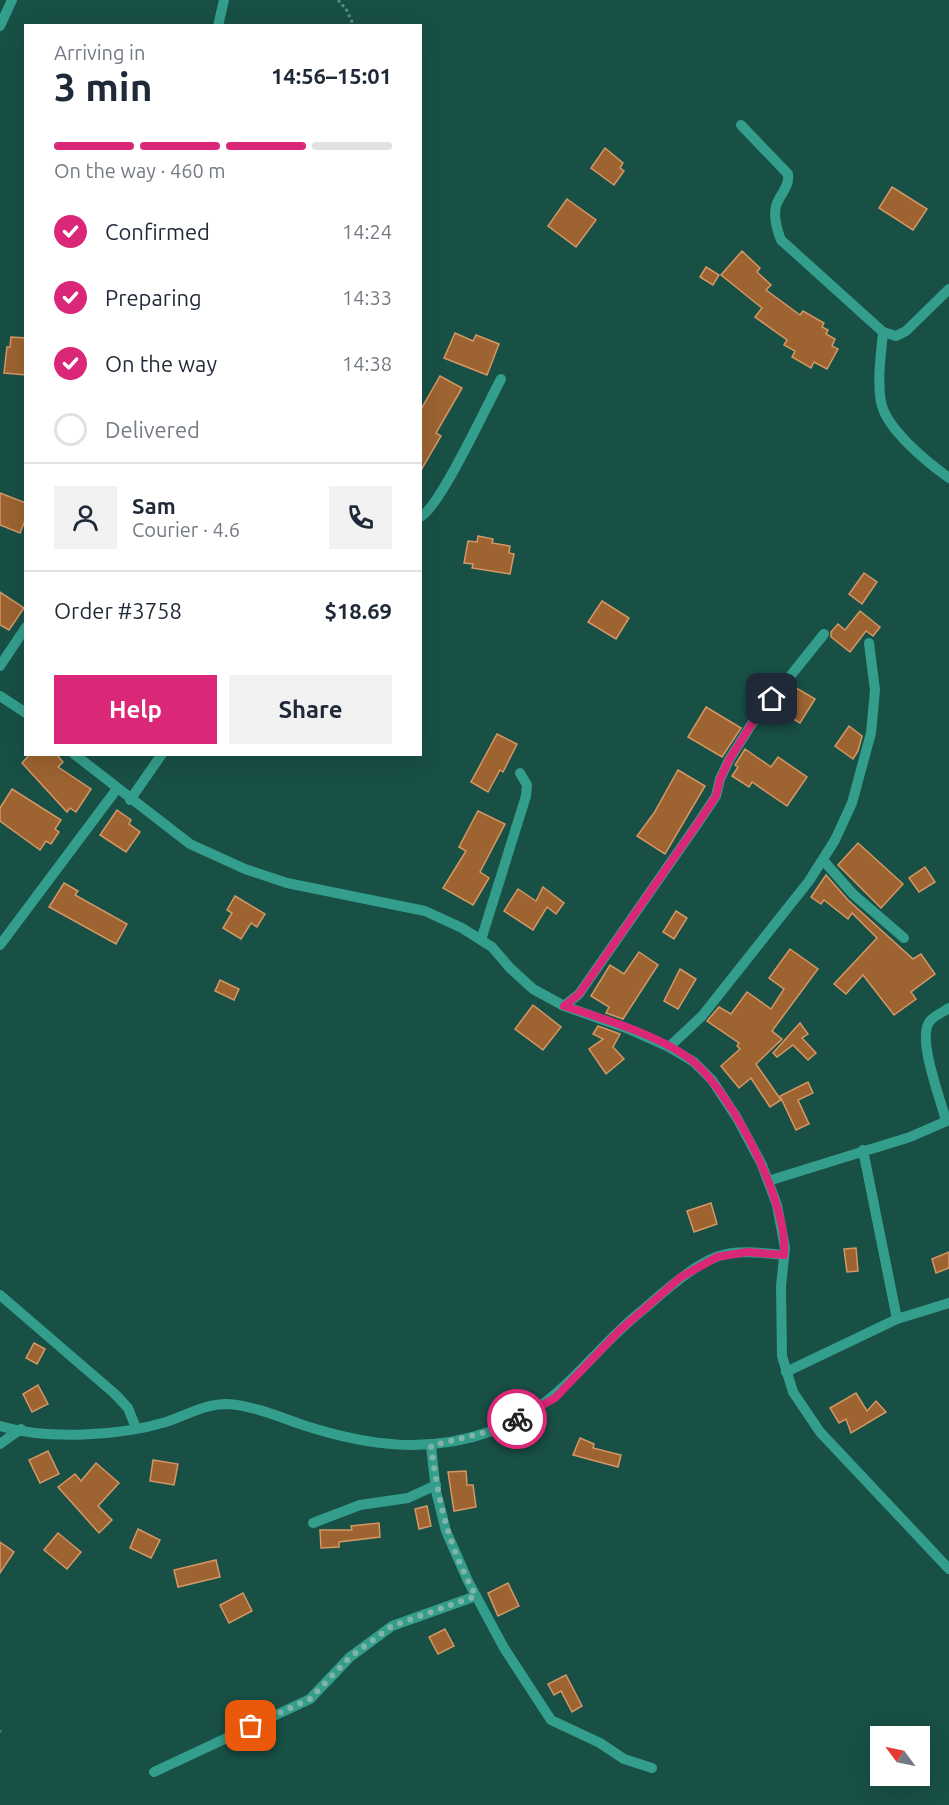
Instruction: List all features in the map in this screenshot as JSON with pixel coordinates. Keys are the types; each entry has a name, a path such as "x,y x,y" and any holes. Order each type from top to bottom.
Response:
{"street":[{"path":"0,26 12,0"},
{"path":"218,24 224,0"},
{"path":"741,125 788,174 789,180 776,207 775,225 781,240 883,332 896,336 906,332 949,289"},
{"path":"883,332 879,384 881,405 895,430 949,478"},
{"path":"422,516 426,514 443,490 501,379"},
{"path":"0,666 24,630"},
{"path":"564,1006 579,994 716,796 720,779 729,760 751,725 824,634"},
{"path":"669,1047 702,1016 809,881 835,840 852,804 871,733 875,690 869,643"},
{"path":"0,696 24,712"},
{"path":"76,756 116,790 190,844 245,869 287,884 425,911 462,928 492,947 510,969 533,989 564,1006 669,1047 694,1062 712,1080 737,1118 768,1181 777,1205 784,1255 780,1286 782,1356 793,1392 820,1432 949,1569"},
{"path":"130,800 161,756"},
{"path":"481,940 526,796 527,785 520,773"},
{"path":"0,945 116,790"},
{"path":"823,860 853,894 904,938"},
{"path":"768,1181 910,1137 948,1120 926,1050 924,1032 930,1021 949,1008"},
{"path":"863,1150 897,1319"},
{"path":"0,1426 92,1435 169,1421 206,1407 228,1404 336,1436 376,1443 431,1446 494,1430 555,1398 619,1331 681,1277 717,1257 747,1252 784,1255"},
{"path":"0,1295 115,1394 128,1408 136,1428"},
{"path":"786,1372 897,1319 949,1303"},
{"path":"0,1444 21,1429"},
{"path":"431,1446 436,1485 447,1531 476,1596 504,1648 551,1720 600,1743 624,1759 652,1767"},
{"path":"313,1523 360,1504 408,1498 436,1485"},
{"path":"154,1772 310,1699 350,1657 392,1626 476,1596"}],"path":[{"path":"338,0 346,9 353,24"}],"building":[{"path":"605,148 623,163 620,168 624,171 614,185 591,168"},
{"path":"892,187 927,209 913,230 879,208"},
{"path":"567,199 596,220 576,247 548,226"},
{"path":"742,251 760,268 757,272 771,285 766,290 800,315 803,311 824,323 822,327 828,330 826,334 835,339 832,346 838,349 827,369 814,362 811,368 792,357 795,351 784,345 787,340 755,317 762,308 721,275"},
{"path":"706,267 719,275 713,285 700,277"},
{"path":"455,333 473,341 476,335 499,344 487,375 444,358"},
{"path":"11,337 24,338 24,375 4,373 7,347 10,347"},
{"path":"440,376 462,388 436,433 441,436 422,469 422,408"},
{"path":"0,493 24,502 24,523 20,533 0,525"},
{"path":"478,536 493,539 492,543 510,546 509,553 514,554 510,574 472,568 473,564 464,563 468,541 477,542"},
{"path":"864,573 877,582 862,604 849,594"},
{"path":"0,592 24,608 9,630 0,625"},
{"path":"602,601 629,618 616,639 588,622"},
{"path":"860,611 880,627 873,636 866,631 850,652 831,637 831,632 838,624 845,630"},
{"path":"793,686 815,699 800,723 778,710"},
{"path":"706,707 741,728 722,757 688,737"},
{"path":"849,726 862,736 853,759 835,746"},
{"path":"497,734 517,744 503,772 500,770 488,792 471,782"},
{"path":"745,749 771,767 778,757 807,777 787,806 752,782 749,787 732,776 738,767 735,765"},
{"path":"28,756 58,756 63,762 58,767 91,789 76,812 70,808 67,812 22,763"},
{"path":"678,770 705,786 665,854 637,836 654,813"},
{"path":"12,789 61,820 55,829 59,832 51,844 46,841 40,850 0,821 0,808"},
{"path":"117,810 131,820 129,824 140,832 126,852 100,835"},
{"path":"478,811 505,824 480,872 489,878 473,905 443,888 466,851 459,847"},
{"path":"858,843 903,884 881,908 838,865"},
{"path":"925,867 935,882 919,892 909,878"},
{"path":"826,875 848,900 913,959 921,954 935,974 911,992 916,999 894,1015 863,975 846,994 834,984 877,938 852,913 848,919 824,900 821,904 811,897"},
{"path":"64,883 78,891 75,895 127,924 116,944 49,907"},
{"path":"543,887 564,903 556,914 547,907 533,930 504,911 518,889 536,901"},
{"path":"235,896 265,914 257,927 251,923 241,939 223,928 232,913 227,910"},
{"path":"676,911 687,918 674,939 663,932"},
{"path":"790,949 818,969 772,1031 782,1039 756,1064 781,1100 770,1107 751,1078 739,1088 721,1066 740,1049 737,1046 739,1043 707,1021 719,1007 731,1014 747,992 771,1009 784,989 769,978"},
{"path":"639,952 658,965 623,1019 606,1013 609,1007 591,996 610,965 624,974"},
{"path":"680,969 696,979 678,1009 664,1001"},
{"path":"220,980 239,989 234,1000 215,991"},
{"path":"533,1005 561,1027 543,1050 515,1029"},
{"path":"800,1023 808,1034 802,1038 816,1053 808,1060 793,1045 777,1057 773,1053"},
{"path":"598,1026 620,1034 613,1047 624,1059 606,1074 589,1049 603,1039 593,1034"},
{"path":"808,1082 813,1093 798,1100 809,1124 796,1130 780,1096"},
{"path":"711,1203 717,1224 694,1232 687,1211"},
{"path":"856,1248 858,1271 847,1272 844,1249"},
{"path":"949,1252 949,1268 936,1273 932,1259"},
{"path":"34,1343 45,1349 37,1364 26,1358"},
{"path":"38,1385 48,1404 32,1412 23,1394"},
{"path":"856,1393 867,1411 876,1401 886,1412 851,1433 846,1419 839,1423 830,1408"},
{"path":"580,1438 594,1444 593,1448 621,1455 618,1467 573,1455"},
{"path":"48,1451 59,1474 40,1483 29,1460"},
{"path":"153,1460 178,1464 174,1485 150,1481"},
{"path":"96,1463 119,1483 98,1506 112,1520 99,1533 58,1487 75,1474 81,1481"},
{"path":"466,1471 467,1485 473,1485 476,1507 454,1511 448,1472"},
{"path":"427,1506 431,1526 419,1529 415,1509"},
{"path":"379,1523 380,1537 339,1542 339,1547 321,1548 320,1530 352,1530 351,1526"},
{"path":"138,1529 160,1540 151,1558 130,1548"},
{"path":"58,1533 81,1552 67,1569 44,1550"},
{"path":"0,1542 14,1552 0,1573"},
{"path":"216,1560 220,1577 178,1587 174,1570"},
{"path":"508,1583 519,1606 498,1616 488,1593"},
{"path":"243,1593 252,1611 229,1623 220,1605"},
{"path":"445,1629 454,1646 438,1654 429,1637"},
{"path":"566,1675 582,1706 572,1712 561,1691 554,1695 548,1684"}],"way so far":[{"path":"251,1726 310,1699 350,1657 392,1626 476,1596 447,1531 436,1491 431,1446 494,1430 517,1419"}],"route":[{"path":"517,1419 555,1398 619,1331 681,1277 717,1257 747,1252 784,1255 785,1248 777,1205 762,1165 737,1118 712,1080 694,1062 669,1047 626,1028 564,1006 579,994 698,823 716,796 720,779 729,760 751,725 772,699"}]}
